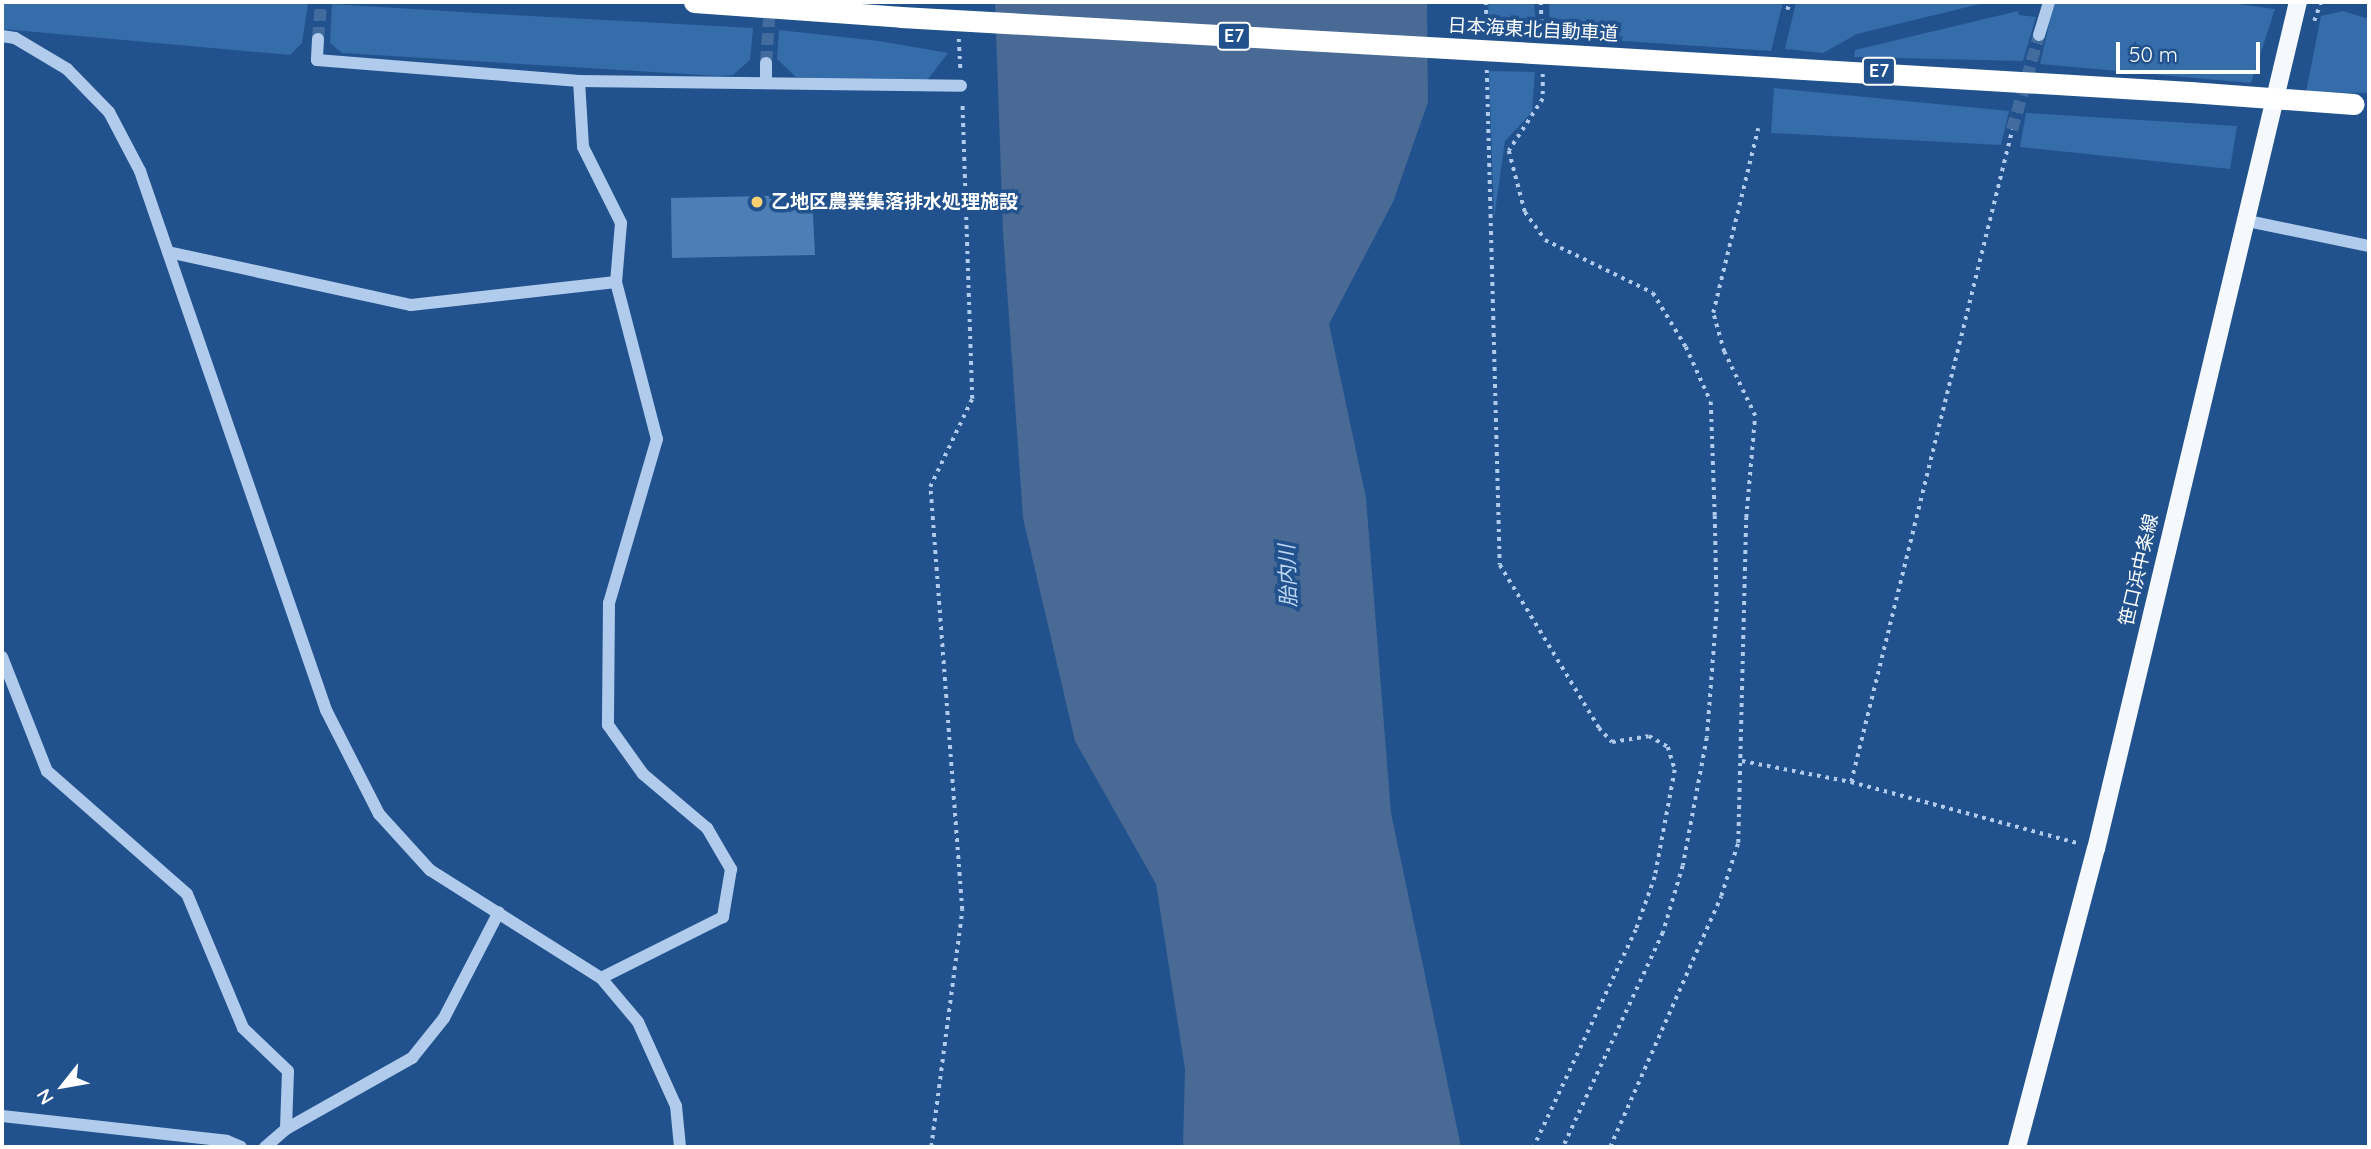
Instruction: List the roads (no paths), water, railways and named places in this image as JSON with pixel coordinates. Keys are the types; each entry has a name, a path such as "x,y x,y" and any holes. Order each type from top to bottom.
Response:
{"highway":[{"name":"日本海東北自動車道","path":"694,2 901,17 2190,92 2362,105"}],"main road":[{"name":"笹口浜中条線","path":"2017,1147 2095,849 2243,220 2298,2"}],"street":[{"path":"2039,35 2049,2"},
{"path":"2,36 15,38 67,69 109,112 140,171 326,710 379,814 430,870 601,978 638,1022 676,1106 680,1147"},
{"path":"318,39 317,60 579,81 961,86"},
{"path":"766,63 766,83"},
{"path":"579,81 583,147 621,223 616,282 657,439 609,603 608,725 643,774 707,828 731,869 723,917 601,978"},
{"path":"2243,220 2369,246"},
{"path":"168,253 411,305 616,282"},
{"path":"2,657 47,771 187,894 243,1028 288,1071 286,1129"},
{"path":"265,1147 286,1129 412,1058 444,1017 499,912"},
{"path":"2,1115 227,1141 241,1147"}],"water":[{"name":"胎内川","path":"995,2 1427,2 1428,102 1393,202 1329,324 1366,498 1391,813 1461,1147 1183,1147 1185,1069 1156,884 1075,741 1023,518 1003,232"}],"tunnel":[{"path":"318,39 321,2"},
{"path":"766,63 770,4"},
{"path":"2012,130 2039,35"}],"place":[{"name":"乙地区農業集落排水処理施設","path":"757,202"}]}
